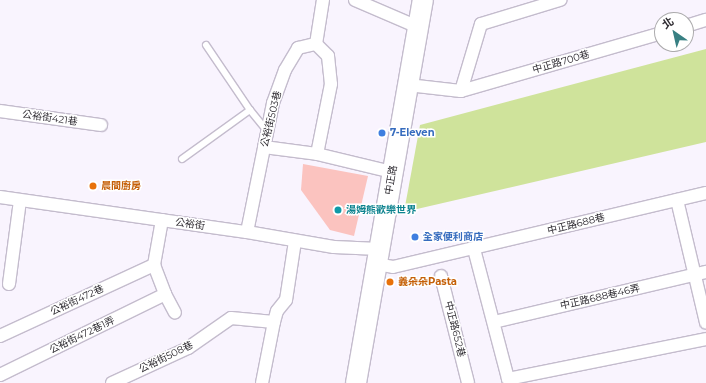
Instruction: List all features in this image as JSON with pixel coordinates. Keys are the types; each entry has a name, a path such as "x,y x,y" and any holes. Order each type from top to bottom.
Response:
{"main road":[{"name":"中正路","path":"356,383 423,0"}],"street":[{"path":"317,154 331,84 328,56 316,44 323,0"},
{"path":"355,0 418,27"},
{"path":"461,91 481,24 560,0"},
{"path":"694,24 706,20"},
{"name":"中正路700巷","path":"408,85 461,91 654,35"},
{"name":"公裕街503巷","path":"247,232 273,103 285,70 298,48 316,44"},
{"name":"公裕街421巷","path":"0,111 101,124"},
{"path":"264,147 317,154 392,172"},
{"name":"中正路688巷","path":"378,256 393,267 474,249 706,192"},
{"name":"公裕街","path":"0,197 247,232 378,256"},
{"path":"677,200 700,274 706,323"},
{"path":"9,284 20,201"},
{"path":"162,220 154,264 165,294 175,313"},
{"path":"262,383 274,322 278,311 286,300 295,241"},
{"path":"474,249 508,379 706,339"},
{"name":"公裕街472巷","path":"0,336 154,264"},
{"name":"中正路688巷46弄","path":"494,322 700,274"},
{"name":"中正路652巷","path":"441,276 468,383"},
{"name":"公裕街472巷1弄","path":"0,376 165,294"},
{"name":"公裕街508巷","path":"112,383 188,348 230,318 274,322"}],"lane":[{"path":"206,45 250,110 267,131"},
{"path":"182,159 250,110"}],"green space":[{"path":"706,49 706,142 404,212 420,125"}],"building":[{"name":"湯姆熊歡樂世界","path":"303,164 368,176 354,236 330,230 301,190"}],"place":[{"name":"7-Eleven","path":"382,133"},
{"name":"晨間廚房","path":"93,186"},
{"name":"湯姆熊歡樂世界","path":"338,210"},
{"name":"全家便利商店","path":"415,237"},
{"name":"義朵朵Pasta","path":"390,282"}]}
